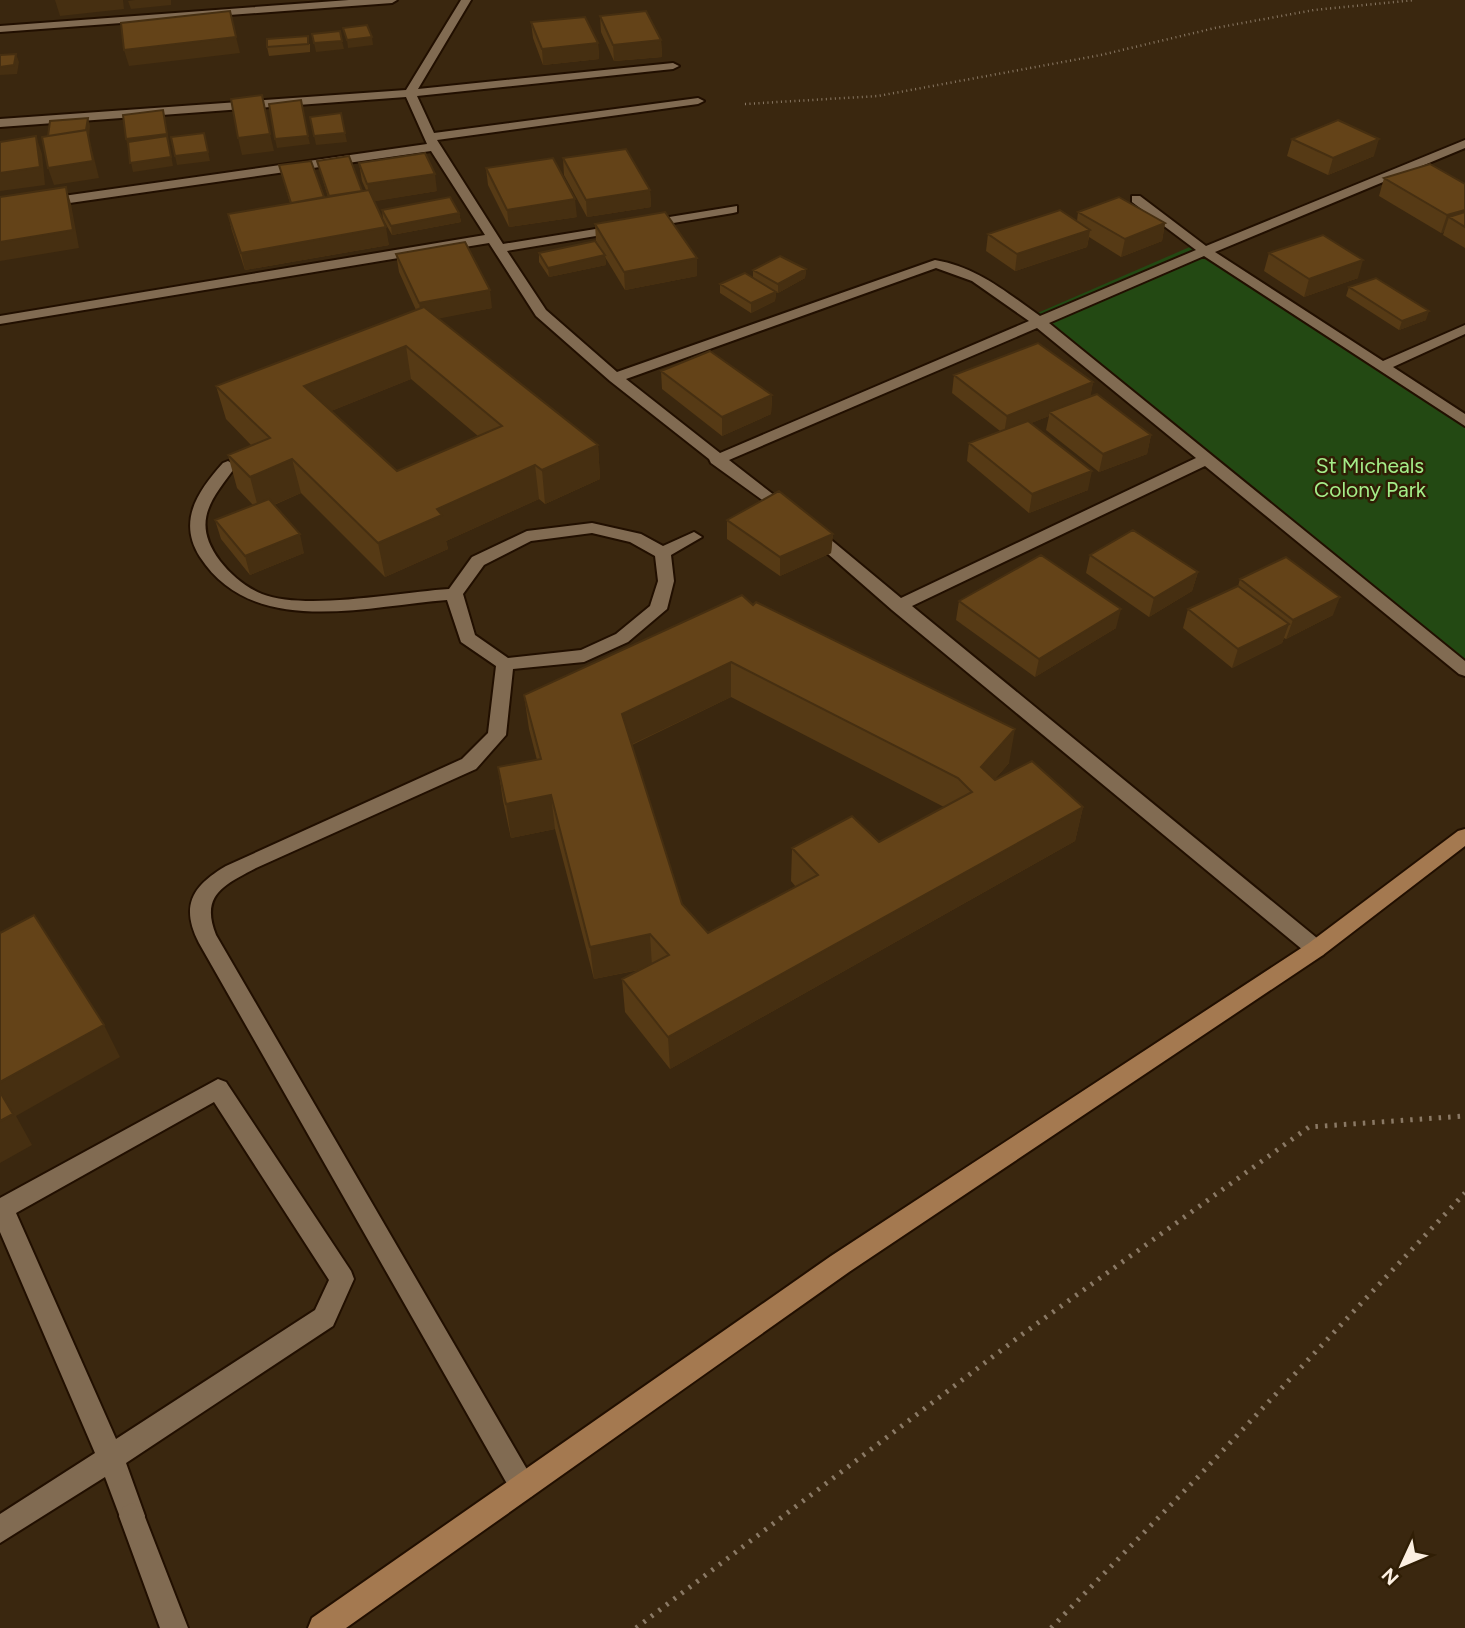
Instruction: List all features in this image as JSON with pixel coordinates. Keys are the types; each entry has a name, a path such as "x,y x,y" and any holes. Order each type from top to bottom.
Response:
{"main road":[{"path":"322,1628 840,1264 1316,949 1465,836"}],"street":[{"path":"0,29 392,0"},
{"path":"410,93 466,0"},
{"path":"0,123 410,93 673,66"},
{"path":"410,93 432,142 541,313 615,378 834,551 1316,949"},
{"path":"0,209 698,101"},
{"path":"716,460 1205,251 1465,144"},
{"path":"1136,199 1205,251 1465,421"},
{"path":"0,320 733,209"},
{"path":"615,378 935,264 950,265 965,271 1039,322 1465,670"},
{"path":"1382,367 1465,329"},
{"path":"898,606 1208,459"},
{"path":"228,466 209,489 197,510 200,545 218,574 250,597 298,608 454,594 478,561 527,536 592,528 635,538 663,553"},
{"path":"663,553 694,537"},
{"path":"454,594 467,638 505,664 584,656 622,638 658,609 666,581 663,553"},
{"path":"505,664 497,735 468,764 221,878 204,894 198,915 213,949 523,1487"},
{"path":"0,1530 111,1458 324,1318 342,1279 218,1089 1,1209 111,1458 174,1628"}],"path":[{"path":"745,104 878,96 1101,55 1214,28 1314,10 1415,0"},
{"path":"636,1628 1024,1333 1309,1127 1465,1116"},
{"path":"1051,1628 1197,1478 1465,1193"}],"green space":[{"name":"St Micheals Colony Park","path":"1192,246 1465,426 1465,678 1026,318"}],"building":[{"path":"230,11 236,37 124,50 121,23"},
{"path":"646,11 661,40 613,45 600,16"},
{"path":"585,17 598,43 542,49 531,22"},
{"path":"367,25 372,37 347,40 343,28"},
{"path":"340,31 342,41 314,43 312,34"},
{"path":"308,36 308,44 267,47 267,39"},
{"path":"16,54 14,65 0,67 0,55"},
{"path":"262,95 270,134 238,138 231,99"},
{"path":"301,100 308,136 275,139 269,104"},
{"path":"163,110 167,134 126,139 123,115"},
{"path":"341,113 345,133 314,136 310,117"},
{"path":"88,118 86,130 48,136 50,121"},
{"path":"1338,120 1379,139 1333,158 1292,139"},
{"path":"87,130 93,161 48,168 42,137"},
{"path":"204,133 208,152 175,156 171,137"},
{"path":"36,136 40,167 0,173 0,142"},
{"path":"167,136 171,157 130,163 128,142"},
{"path":"626,149 650,190 586,200 563,158"},
{"path":"425,153 435,174 367,184 359,163"},
{"path":"349,156 362,191 329,196 317,161"},
{"path":"553,158 575,199 507,210 486,168"},
{"path":"311,161 324,197 291,203 279,165"},
{"path":"1430,164 1465,184 1465,210 1447,215 1384,178"},
{"path":"66,187 73,230 0,242 0,197"},
{"path":"369,190 386,227 241,253 228,214"},
{"path":"450,197 459,213 391,226 382,210"},
{"path":"1119,197 1165,223 1125,239 1078,212"},
{"path":"1060,210 1090,230 1017,254 988,234"},
{"path":"665,212 697,258 624,272 595,224"},
{"path":"1465,212 1465,227 1449,217"},
{"path":"1323,235 1363,260 1309,279 1269,253"},
{"path":"595,241 605,255 548,268 539,253"},
{"path":"465,242 490,290 419,303 396,254"},
{"path":"780,256 806,269 778,284 753,270"},
{"path":"745,273 776,292 751,303 720,284"},
{"path":"1376,278 1429,311 1402,321 1349,287"},
{"path":"424,307 598,445 542,470 535,465 437,509 442,515 378,543 292,459 250,477 228,455 270,438 216,386","holes":["406,346 502,426 397,471 304,386"]},
{"path":"1038,343 1093,382 1007,416 954,375"},
{"path":"710,351 772,395 722,417 661,371"},
{"path":"1097,394 1151,435 1103,454 1049,412"},
{"path":"1028,421 1092,471 1032,494 969,443"},
{"path":"779,491 833,534 780,557 727,520"},
{"path":"269,499 300,534 245,556 215,520"},
{"path":"1133,530 1198,572 1154,598 1090,555"},
{"path":"1041,555 1121,609 1039,659 959,601"},
{"path":"1286,557 1340,597 1293,620 1240,579"},
{"path":"1238,586 1289,624 1238,649 1188,609"},
{"path":"742,595 753,605 756,602 1015,729 981,767 995,780 1032,761 1083,807 668,1037 622,979 669,955 650,934 590,947 551,795 506,804 498,767 541,759 524,695","holes":["731,662 958,778 972,792 879,842 852,816 792,848 818,875 708,933 682,904 622,714"]},
{"path":"34,915 104,1025 0,1082 0,933"},
{"path":"0,1092 13,1114 0,1121"}]}
